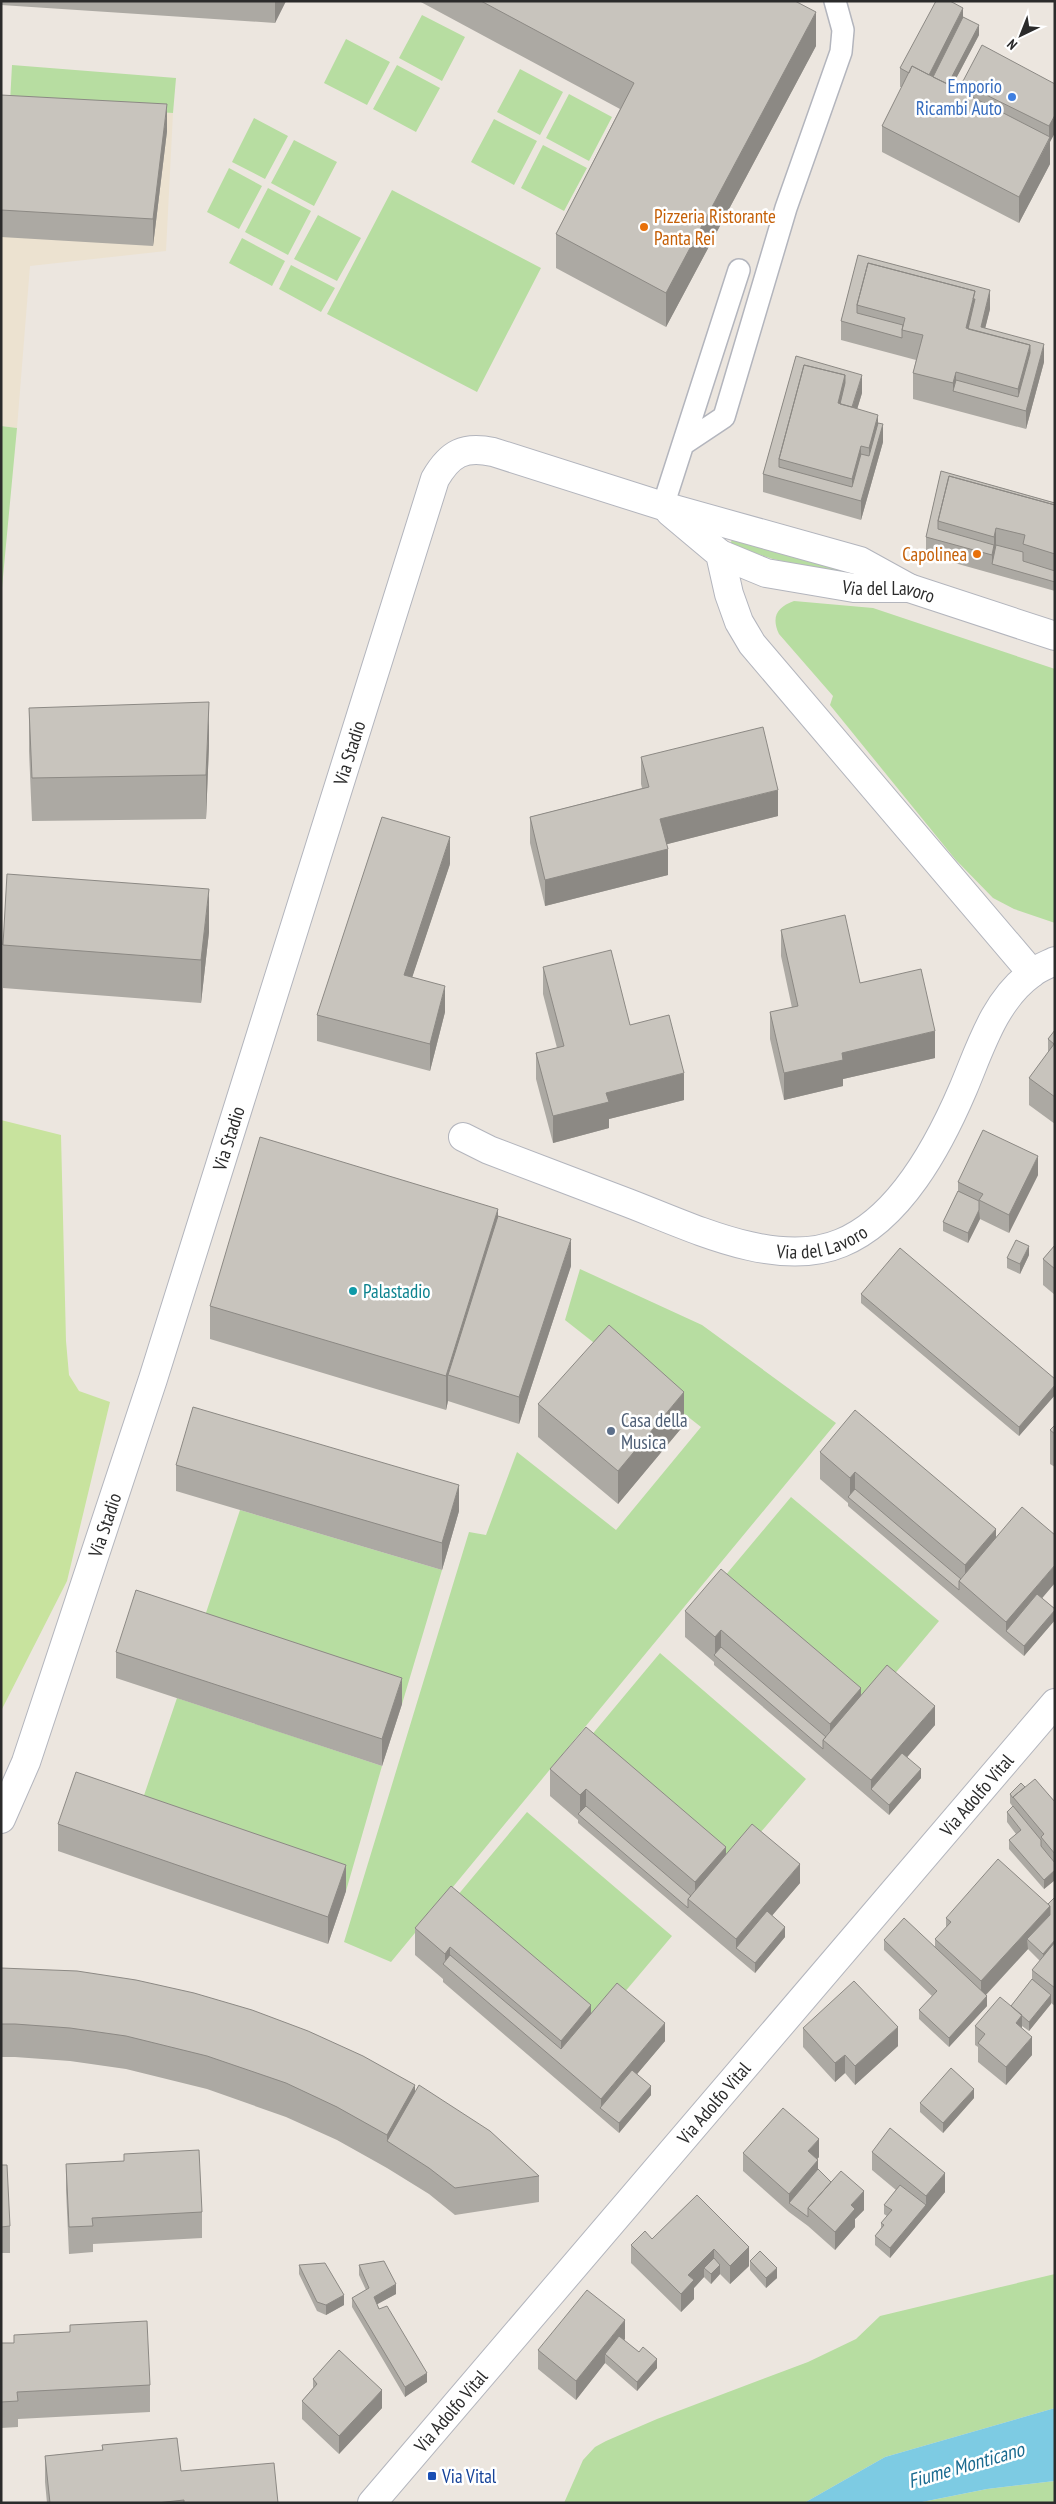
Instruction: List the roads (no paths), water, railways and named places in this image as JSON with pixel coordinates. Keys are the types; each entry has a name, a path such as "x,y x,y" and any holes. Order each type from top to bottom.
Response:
{"street":[{"name":"Via Stadio","path":"1,1819 26,1762 150,1388 435,478 450,459 469,449 479,449 663,506"},
{"name":"Via del Lavoro","path":"663,506 720,554 776,575 854,588 909,588 1055,636"},
{"path":"663,506 860,561 909,588"},
{"path":"720,554 729,594 739,622 752,644 1043,967"},
{"name":"Via del Lavoro","path":"463,1137 489,1150 721,1238 766,1249 794,1252 818,1250 842,1243 864,1230 886,1211 908,1187 930,1156 948,1124 996,1014 1005,1000 1043,967"},
{"name":"Via Adolfo Vital","path":"372,2503 1055,1703"}],"lane":[{"path":"685,443 724,417 786,208 841,52 843,30 835,1"},
{"path":"663,506 685,443 739,270"}],"water":[{"name":"Fiume Monticano","path":"1055,2408 1055,2481 987,2489 917,2503 804,2503 885,2457"}],"place":[{"name":"Emporio Ricambi Auto","path":"1012,97"},
{"name":"Pizzeria Ristorante Panta Rei","path":"644,227"},
{"name":"Capolinea","path":"977,554"},
{"name":"Palastadio","path":"353,1291"},
{"name":"Casa della Musica","path":"611,1431"},
{"name":"Via Vital","path":"432,2476"}]}
